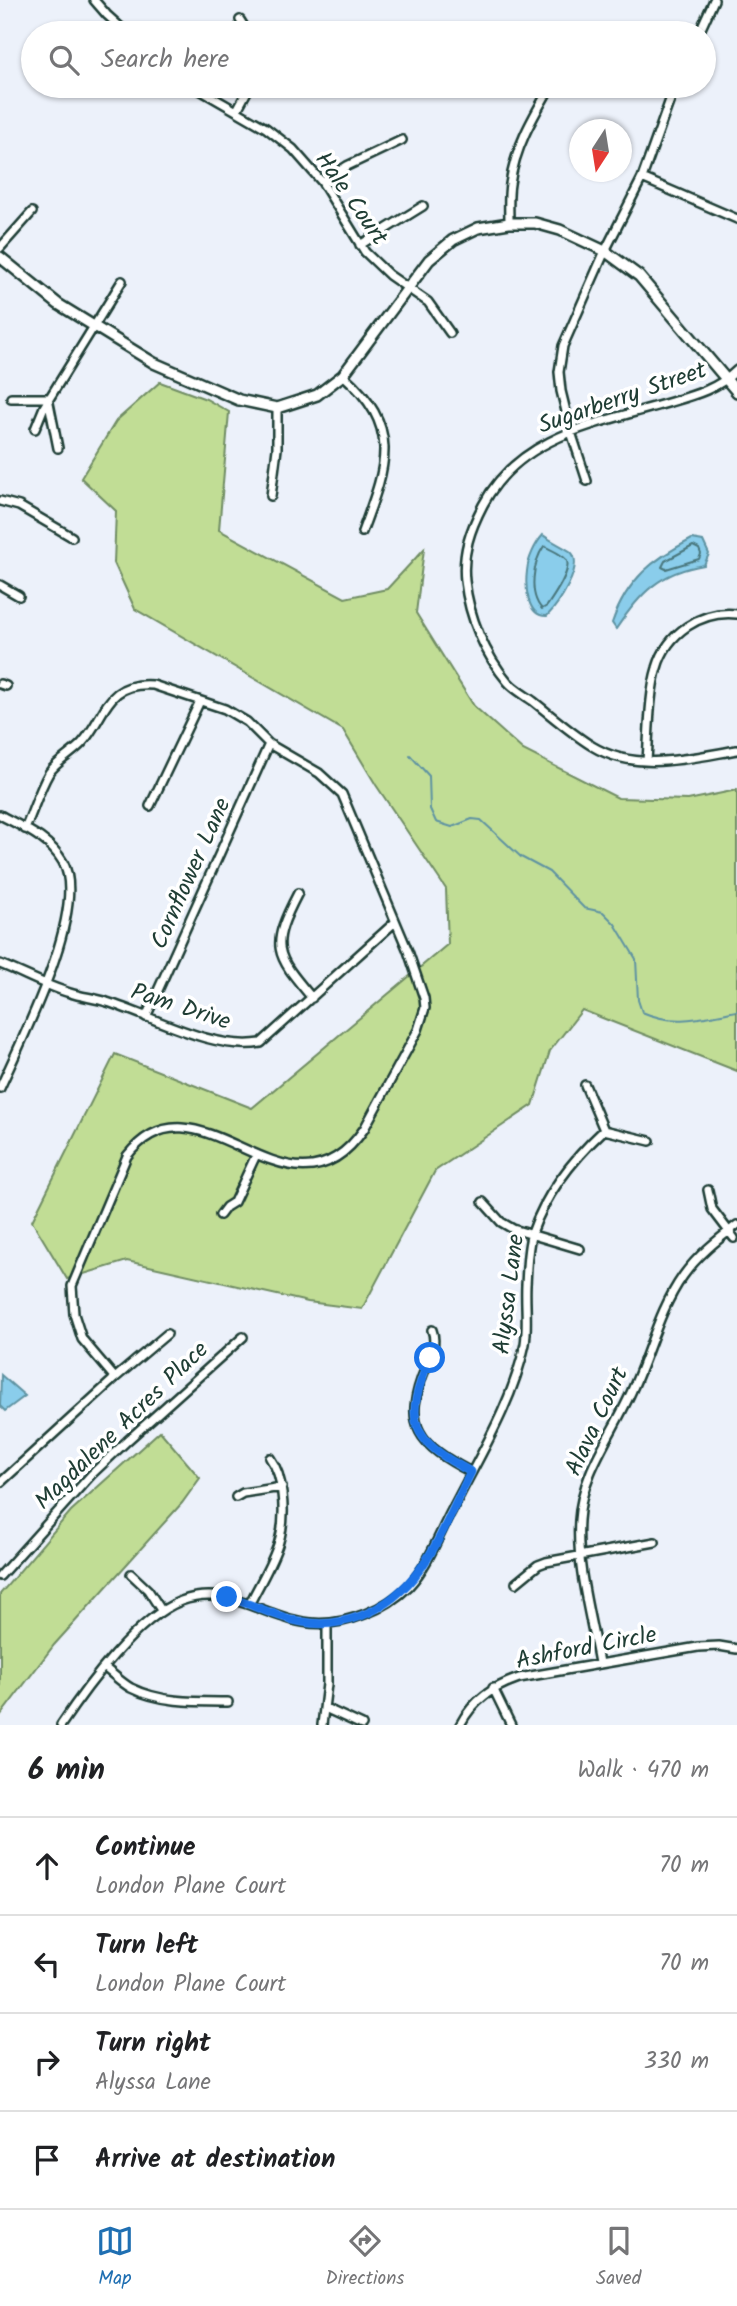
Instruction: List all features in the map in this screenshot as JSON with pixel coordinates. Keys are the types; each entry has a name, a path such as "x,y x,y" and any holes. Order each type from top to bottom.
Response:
{"street":[{"path":"94,0 114,21"},
{"path":"705,21 715,0"},
{"name":"Hale Court","path":"215,98 277,135 322,182 359,245 382,269 433,308 450,333"},
{"path":"237,110 244,98"},
{"path":"509,223 509,186 516,154 544,98"},
{"path":"587,481 571,432 559,372 563,346 605,251 642,178 671,98"},
{"path":"322,182 347,166 402,140"},
{"path":"642,178 737,219"},
{"path":"359,245 423,206"},
{"path":"0,248 32,212"},
{"path":"0,257 58,304 154,363 239,400 277,408 317,395 343,375 429,261 453,240 478,228 509,223 535,223 560,230 605,251 639,276 737,392"},
{"path":"35,429 48,398 122,281"},
{"name":"Sugarberry Street","path":"737,370 727,380 696,395 546,442 517,462 488,495 472,526 463,562 467,596 485,648 509,684 594,747 624,758 647,761 680,760 737,750"},
{"path":"343,375 363,394 374,410 382,430 385,451 384,466 362,532"},
{"path":"10,398 48,398"},
{"path":"48,398 58,448"},
{"path":"271,496 277,449 277,408"},
{"path":"0,501 19,506 72,537"},
{"path":"0,585 19,596"},
{"path":"647,761 656,669 669,643 679,632 702,618 715,614 737,614"},
{"path":"25,829 50,772 83,742 115,694 141,684 153,685 225,709 247,722 269,744 319,773 342,794 408,951 425,1008 418,1030 355,1142 335,1158 310,1166 283,1164 256,1156 196,1128 184,1127 161,1129 138,1143 127,1156 72,1286 74,1314 82,1339 115,1378"},
{"path":"150,806 200,701"},
{"name":"Cornflower Lane","path":"146,1017 269,744"},
{"path":"0,815 44,839 62,862 70,884 61,942 0,1088"},
{"path":"298,893 284,920 280,954 286,967 312,998"},
{"name":"Pam Drive","path":"0,964 70,993 106,1002 223,1043 243,1046 261,1043 394,923"},
{"path":"585,1085 604,1130 650,1141"},
{"name":"Alyssa Lane","path":"61,1725 131,1636 161,1610 183,1600 208,1596 227,1597 293,1620 327,1624 380,1608 408,1586 429,1556 509,1397 519,1370 527,1330 526,1284 531,1235 559,1181 604,1130"},
{"path":"220,1215 234,1202 256,1156"},
{"path":"708,1190 712,1209 731,1235"},
{"path":"483,1202 501,1222 531,1235 580,1249"},
{"name":"Alava Court","path":"599,1663 580,1555 581,1503 592,1464 631,1394 669,1298 699,1256 731,1235 737,1225"},
{"path":"432,1330 435,1345 419,1384 415,1404 418,1428 434,1451 471,1472"},
{"path":"0,1483 167,1334"},
{"name":"Magdalene Acres Place","path":"0,1576 43,1525 91,1475 243,1337"},
{"path":"250,1603 282,1537 285,1514 282,1487 270,1458"},
{"path":"236,1497 243,1493 282,1487"},
{"path":"516,1583 538,1565 655,1542"},
{"path":"131,1574 148,1590 161,1610"},
{"path":"321,1725 328,1672 327,1624"},
{"name":"Ashford Circle","path":"460,1725 477,1701 493,1688 527,1676 709,1646 737,1649"},
{"path":"105,1668 130,1687 147,1694 173,1700 228,1702"},
{"path":"493,1688 511,1725"},
{"path":"325,1709 362,1725"}],"green space":[{"path":"160,382 206,399 229,412 219,530 345,598 387,589 424,549 416,613 474,706 523,750 618,798 688,800 737,790 737,1071 582,1010 550,1051 533,1105 435,1171 362,1309 308,1302 127,1261 67,1279 32,1221 115,1054 252,1108 448,944 446,889 376,785 343,730 135,609 114,563 116,511 81,478 116,421"},
{"path":"160,1431 200,1478 182,1503 54,1645 0,1716 0,1594 71,1511"}],"water":[{"path":"543,535 571,552 575,566 568,586 547,616 535,612 526,585 530,557"},
{"path":"692,539 703,541 709,554 704,565 675,573 652,586 616,629 612,623 625,594 634,582 665,554"},
{"path":"1,1375 25,1396 5,1411 0,1406"}],"waterway":[{"path":"410,755 429,776 430,809 436,822 452,827 472,819 481,820 521,857 549,872 584,908 603,912 615,924 636,959 638,1000 642,1012 654,1017 678,1020 737,1011"}],"route":[{"path":"227,1597 293,1620 327,1624 380,1608 408,1586 429,1556 471,1472 434,1451 421,1436 418,1428 415,1416 417,1392 430,1358"}]}
